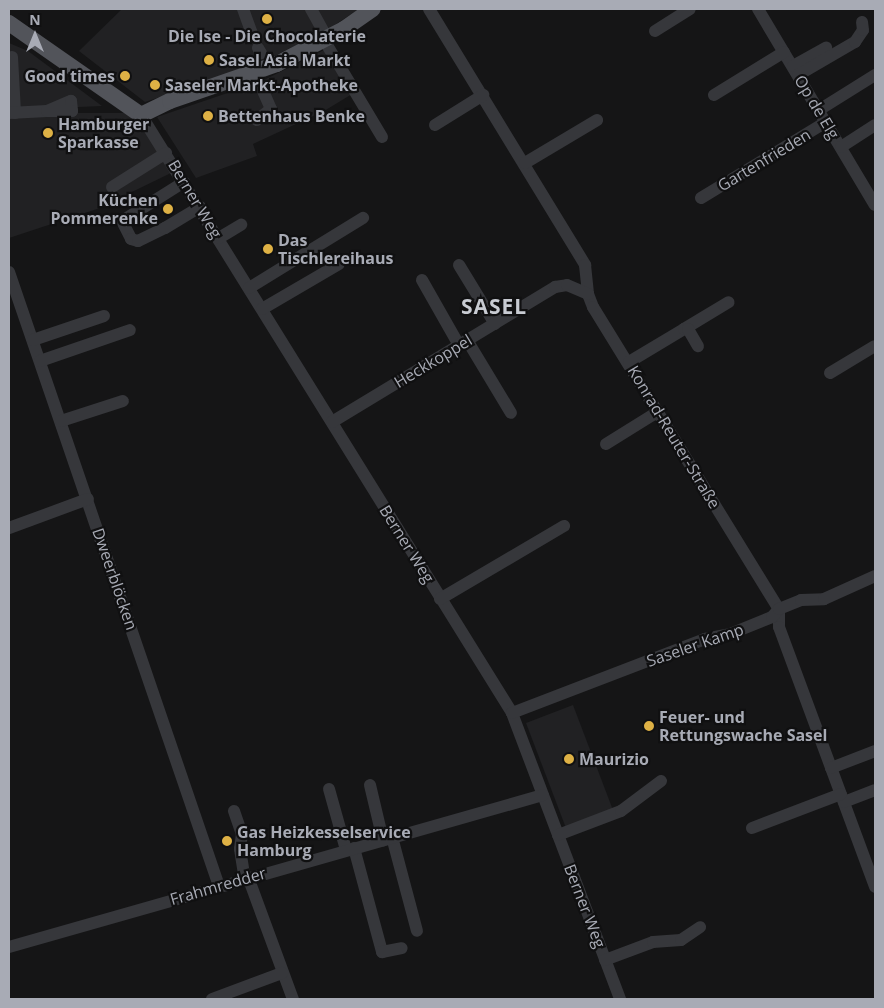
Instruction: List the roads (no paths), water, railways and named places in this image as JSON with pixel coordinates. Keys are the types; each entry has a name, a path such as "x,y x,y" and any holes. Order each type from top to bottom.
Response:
{"main road":[{"path":"9,23 141,115 170,101 255,73 325,39 373,9"}],"street":[{"path":"243,9 251,31"},
{"path":"311,9 325,39 382,137"},
{"name":"Konrad-Reuter-Straße","path":"429,9 483,94 585,265 588,294 779,610 779,627 842,798 872,870 875,886"},
{"path":"655,31 690,9"},
{"name":"Op de Elg","path":"758,9 840,147 870,184 875,205"},
{"path":"795,71 855,42 863,30 862,22"},
{"path":"795,71 826,48"},
{"path":"714,95 784,52"},
{"path":"12,57 12,113 47,111"},
{"path":"255,73 271,109 257,120"},
{"path":"819,110 875,75"},
{"path":"435,125 483,94"},
{"name":"Berner Weg","path":"141,115 200,207 512,713 620,999"},
{"path":"524,163 597,120"},
{"name":"Gartenfrieden","path":"701,198 826,122"},
{"path":"840,147 875,125"},
{"path":"112,187 166,153"},
{"path":"184,182 122,221 131,239 138,241 165,228 200,207"},
{"path":"249,288 363,218"},
{"path":"219,238 241,225"},
{"path":"262,309 339,264"},
{"path":"459,265 495,324"},
{"name":"Dweerblöcken","path":"9,272 219,886"},
{"path":"422,280 510,412"},
{"name":"Heckkoppel","path":"332,422 555,287 567,285 588,294"},
{"path":"629,362 728,302"},
{"path":"32,340 104,316"},
{"path":"684,329 688,329 698,346"},
{"path":"40,361 130,330"},
{"path":"830,373 875,346"},
{"path":"61,420 122,401"},
{"path":"606,444 659,411"},
{"path":"9,528 88,499"},
{"path":"440,599 564,526"},
{"name":"Saseler Kamp","path":"512,713 705,638 730,634 772,617 779,610 801,600 824,598 875,576"},
{"path":"831,768 875,750"},
{"path":"558,835 621,811 662,781"},
{"path":"370,785 417,931"},
{"path":"329,789 382,952 402,948"},
{"path":"752,828 842,798 875,790"},
{"name":"Frahmredder","path":"9,947 543,795"},
{"path":"234,811 242,834 241,854 247,878 292,999"},
{"path":"605,960 657,941 681,940 700,927"},
{"path":"212,999 282,973"}],"tunnel":[{"path":"251,31 258,48"}],"place":[{"name":"Die Ise - Die Chocolaterie","path":"267,19"},
{"name":"Sasel Asia Markt","path":"209,60"},
{"name":"Good times","path":"125,76"},
{"name":"Saseler Markt-Apotheke","path":"155,85"},
{"name":"Bettenhaus Benke","path":"208,116"},
{"name":"Hamburger Sparkasse","path":"48,133"},
{"name":"Küchen Pommerenke","path":"168,209"},
{"name":"Das Tischlereihaus","path":"268,249"},
{"name":"Feuer- und Rettungswache Sasel","path":"649,726"},
{"name":"Maurizio","path":"569,759"},
{"name":"Gas Heizkesselservice Hamburg","path":"227,841"}],"district":[{"name":"SASEL","path":"494,306"}]}
